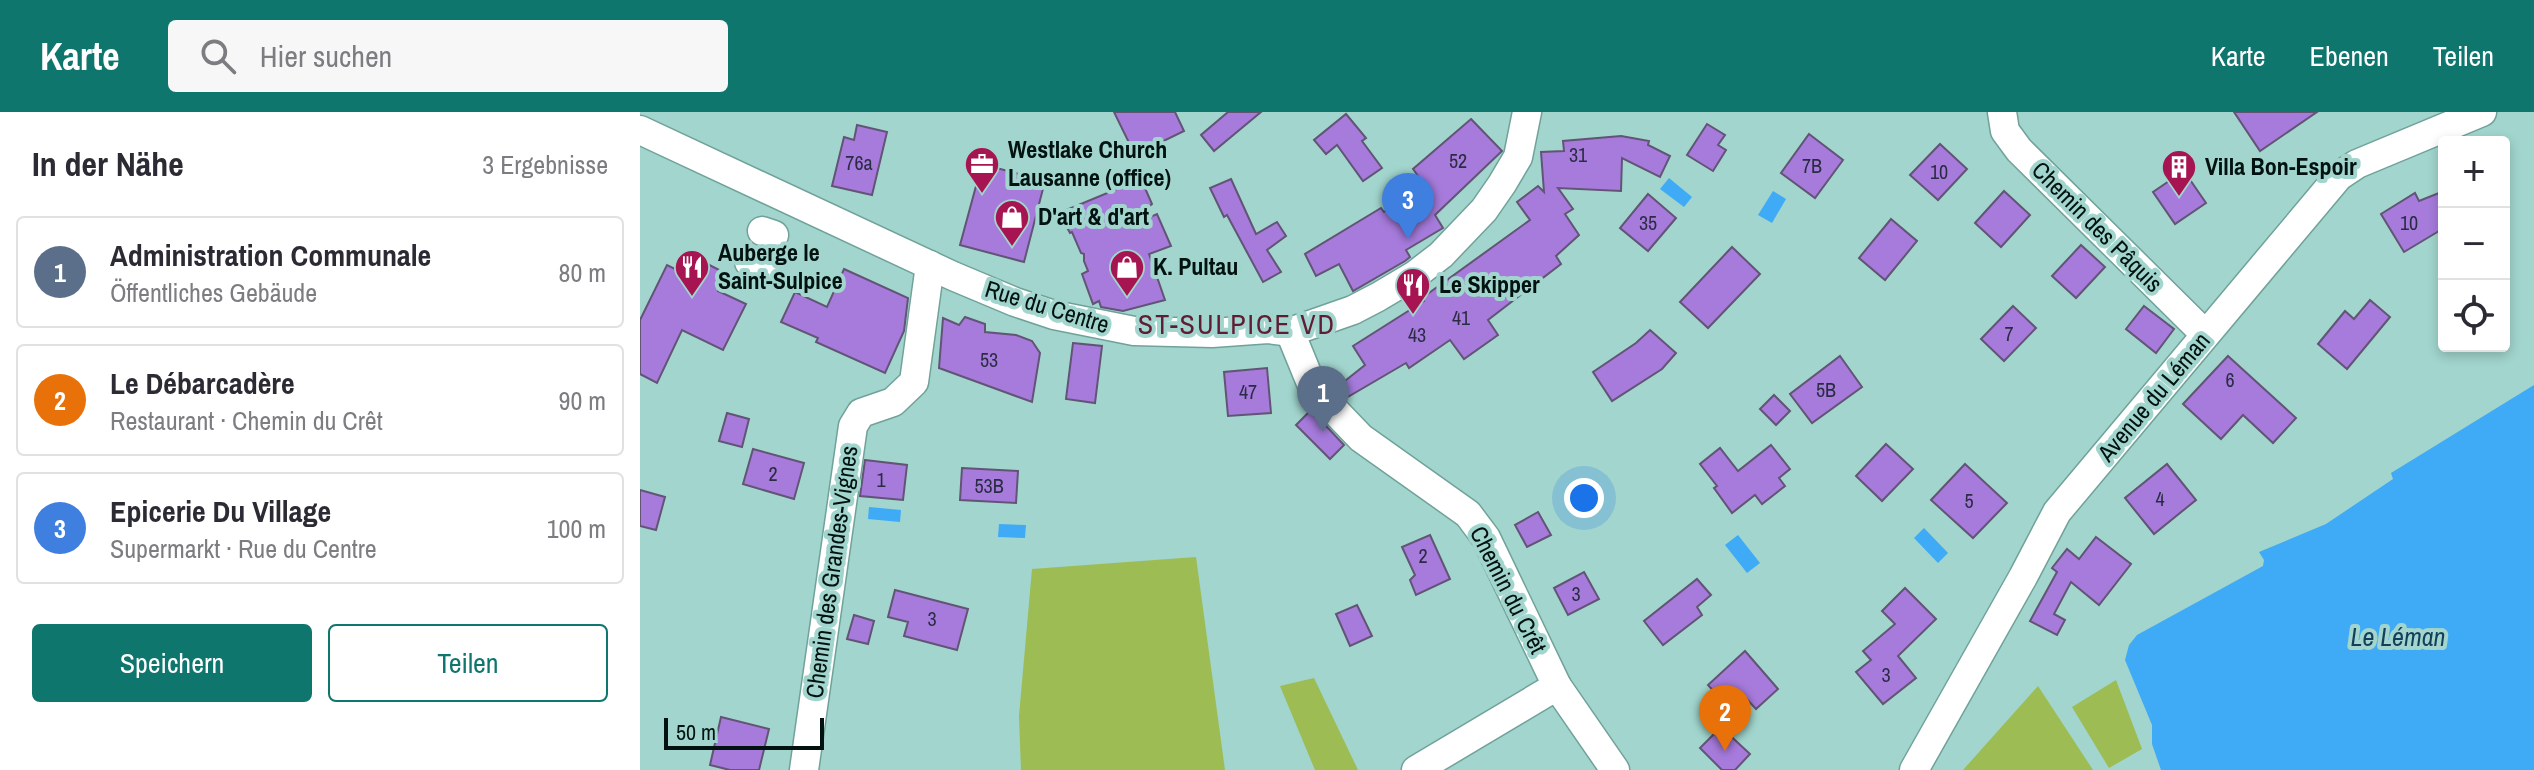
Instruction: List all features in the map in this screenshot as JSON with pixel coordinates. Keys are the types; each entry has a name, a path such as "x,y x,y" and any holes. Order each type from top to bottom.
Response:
{"street":[{"name":"Rue du Centre","path":"640,130 1015,302 1102,326 1134,331 1212,333 1268,329 1290,332 1353,310 1415,275 1441,255 1484,210 1502,184 1518,157 1527,112"},
{"name":"Chemin des Pâquis","path":"2002,112 2005,131 2019,150 2205,334"},
{"name":"Avenue du Léman","path":"1914,770 2057,512 2339,176 2357,164 2482,112"},
{"name":"Chemin des Grandes-Vignes","path":"804,770 853,426 861,413 893,402 914,382 930,265"},
{"name":"Chemin du Crêt","path":"1290,332 1313,388 1332,408 1361,438 1468,514 1486,538 1557,686 1615,770"},
{"path":"1416,770 1557,686"}],"green space":[{"path":"1196,557 1225,770 1021,770 1019,716 1032,569"},
{"path":"1314,678 1358,770 1315,770 1280,686"},
{"path":"2116,680 2142,749 2109,768 2072,707"},
{"path":"2038,686 2093,770 1963,770"}],"water":[{"path":"1669,178 1692,197 1684,207 1660,189"},
{"path":"1773,191 1786,199 1772,223 1758,215"},
{"name":"Le Léman","path":"2534,385 2534,770 2161,770 2152,744 2152,725 2125,660 2129,645 2137,635 2263,566 2264,560 2259,552 2326,524 2393,479 2391,473"},
{"path":"869,507 901,510 900,522 868,519"},
{"path":"999,524 1026,525 1025,538 998,537"},
{"path":"1924,528 1948,553 1938,563 1914,538"},
{"path":"1738,535 1760,563 1747,573 1725,545"}],"building":[{"path":"1114,112 1175,112 1184,131 1135,155"},
{"path":"1228,112 1261,112 1214,151 1201,135"},
{"path":"2234,112 2317,112 2260,151"},
{"path":"1346,114 1366,138 1362,141 1382,168 1363,181 1337,145 1326,154 1314,140"},
{"path":"1471,119 1502,151 1435,215 1443,228 1406,250 1410,257 1405,261 1353,291 1339,264 1316,276 1305,254 1381,208 1384,212 1426,187 1413,169"},
{"path":"1707,124 1725,135 1718,145 1726,150 1713,171 1687,155"},
{"path":"857,125 887,132 872,195 832,186 844,137 854,140"},
{"path":"1809,134 1843,160 1815,198 1781,173"},
{"path":"1621,136 1649,141 1648,145 1670,156 1660,177 1622,158 1621,191 1558,188 1573,209 1565,214 1579,235 1556,256 1561,264 1488,320 1498,335 1464,359 1450,340 1409,368 1406,363 1346,398 1336,388 1365,365 1353,346 1424,301 1422,298 1530,220 1517,202 1538,186 1544,192 1541,152 1564,151 1563,141"},
{"path":"1940,144 1967,169 1938,200 1910,175"},
{"path":"982,164 1045,181 1024,262 960,245"},
{"name":"Villa Bon-Espoir","path":"2184,171 2206,203 2175,224 2153,192"},
{"path":"1141,179 1152,204 1129,224 1157,214 1171,246 1149,254 1165,300 1123,311 1101,307 1099,301 1093,304 1082,274 1088,271 1084,254 1059,213"},
{"path":"1231,179 1256,234 1277,222 1286,236 1267,250 1281,272 1263,282 1210,188"},
{"path":"2004,191 2030,215 2001,247 1975,223"},
{"path":"2415,193 2419,201 2438,193 2438,232 2404,252 2381,214"},
{"path":"1648,194 1676,218 1648,251 1620,228"},
{"path":"1891,219 1917,241 1885,280 1859,258"},
{"path":"2081,245 2105,267 2076,298 2052,276"},
{"path":"1732,247 1760,274 1708,328 1680,302"},
{"name":"Auberge le Saint-Sulpice","path":"686,253 727,274 718,291 746,304 723,350 682,330 657,383 640,374 640,320 667,265 677,270"},
{"path":"844,269 908,298 904,331 885,373 816,342 818,338 781,322 795,292 827,307"},
{"path":"2370,300 2390,317 2347,369 2318,344 2345,311 2354,319"},
{"path":"2013,306 2036,328 2004,361 1981,339"},
{"path":"2144,306 2174,329 2156,353 2126,329"},
{"path":"965,317 985,324 985,332 1016,335 1032,341 1040,353 1032,402 939,368 943,318 959,325"},
{"path":"1650,330 1676,353 1662,369 1612,401 1593,372"},
{"path":"1073,343 1102,346 1095,403 1066,399"},
{"path":"1840,356 1862,387 1812,423 1790,394"},
{"path":"2228,356 2296,418 2273,443 2243,415 2221,439 2183,404"},
{"path":"1267,368 1271,413 1228,416 1224,372"},
{"path":"1774,395 1790,411 1776,425 1760,409"},
{"path":"1311,410 1344,445 1330,459 1296,425"},
{"path":"727,413 749,419 742,447 719,441"},
{"path":"1886,444 1913,469 1882,501 1856,476"},
{"path":"1771,445 1790,469 1779,478 1785,486 1762,504 1755,495 1732,513 1700,464 1720,448 1738,471"},
{"path":"753,449 804,463 794,499 743,484"},
{"path":"865,460 907,465 903,500 860,496"},
{"path":"1965,464 2007,503 1973,538 1931,500"},
{"path":"2167,464 2196,500 2154,534 2125,498"},
{"path":"962,468 1018,471 1016,503 960,500"},
{"path":"640,490 665,497 656,530 640,526"},
{"path":"1538,512 1551,535 1527,547 1515,525"},
{"path":"1430,535 1450,579 1416,595 1410,580 1415,575 1402,547"},
{"path":"2096,537 2131,564 2099,605 2071,582 2054,614 2065,620 2057,635 2030,621 2057,572 2052,568 2067,549 2079,559"},
{"path":"1584,572 1599,599 1568,615 1554,588"},
{"path":"1697,579 1711,595 1697,607 1702,615 1663,645 1644,621"},
{"path":"1905,588 1936,619 1898,656 1916,678 1883,704 1856,672 1871,660 1863,651 1895,624 1882,611"},
{"path":"895,590 968,609 957,650 904,636 908,622 888,617"},
{"path":"1357,605 1372,636 1350,646 1336,614"},
{"path":"854,615 874,621 868,644 847,639"},
{"path":"1745,651 1778,689 1756,709 1744,696 1730,709 1708,685"},
{"path":"721,717 769,729 759,770 730,770 710,765"},
{"path":"1721,727 1750,754 1735,770 1722,770 1700,748"}],"place":[{"name":"Westlake Church Lausanne (office)","path":"982,195"},
{"name":"Villa Bon-Espoir","path":"2179,198"},
{"name":"Epicerie Du Village","path":"1408,239"},
{"name":"D'art & d'art","path":"1012,248"},
{"name":"Auberge le Saint-Sulpice","path":"692,298"},
{"name":"K. Pultau","path":"1127,298"},
{"name":"Le Skipper","path":"1413,316"},
{"name":"Administration Communale","path":"1323,432"},
{"name":"Le Débarcadère","path":"1725,751"}],"district":[{"name":"ST-SULPICE VD","path":"1237,324"}]}
